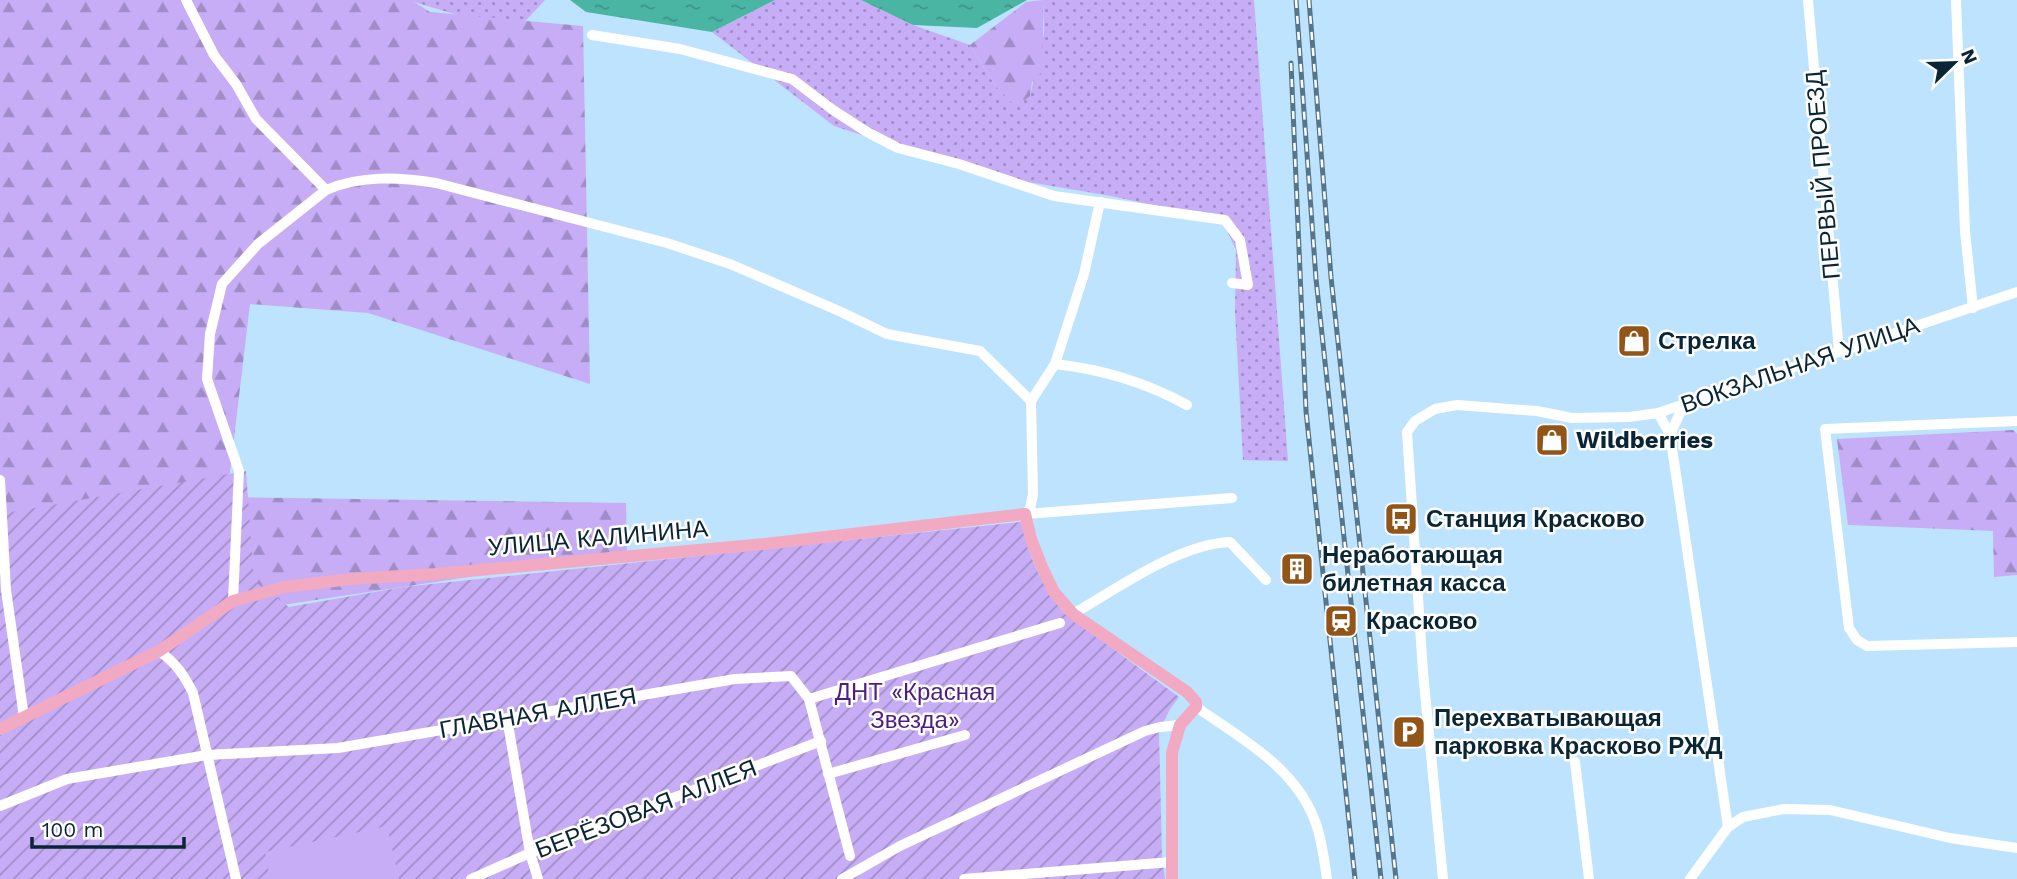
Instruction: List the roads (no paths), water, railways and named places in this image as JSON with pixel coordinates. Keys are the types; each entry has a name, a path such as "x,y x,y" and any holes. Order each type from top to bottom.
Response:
{"main road":[{"name":"УЛИЦА КАЛИНИНА","path":"0,729 159,651 233,601 284,587 765,544 1025,514"},
{"path":"1025,514 1031,539 1050,584 1073,614 1187,692 1196,702 1196,707 1180,725 1172,753 1172,879"}],"street":[{"path":"186,0 214,55 236,84 256,119 326,190"},
{"name":"ПЕРВЫЙ ПРОЕЗД","path":"1808,0 1839,351"},
{"path":"1956,0 1965,230 1973,308"},
{"path":"592,35 680,49 792,79 832,110 898,148 959,164 1054,196 1225,220 1240,240 1248,285 1232,283"},
{"path":"233,601 239,471 207,379 210,334 222,284 258,244 326,190 366,179 403,177 436,183 667,243 730,264 887,334 980,351 1031,401"},
{"path":"1025,514 1030,509 1033,494 1031,401 1055,364 1084,274 1100,202"},
{"name":"ВОКЗАЛЬНАЯ УЛИЦА","path":"1443,879 1423,673 1408,444 1408,432 1415,421 1435,409 1457,405 1537,411 1572,418 1629,417 1658,413 2017,292"},
{"path":"1055,364 1107,374 1168,395 1187,405"},
{"path":"1670,434 1684,405"},
{"path":"1658,413 1670,434 1728,827"},
{"path":"2017,421 1825,429 1849,628 1857,640 1867,646 2017,642"},
{"path":"0,480 6,590 24,717"},
{"name":"УЛИЦА КАЛИНИНА","path":"1025,514 1232,498"},
{"path":"1073,614 1177,555 1220,542 1230,542 1266,580"},
{"path":"850,856 809,699 1060,623"},
{"path":"159,651 172,660 185,676 192,693 236,879"},
{"name":"ГЛАВНАЯ АЛЛЕЯ","path":"0,806 66,779 207,755 338,748 749,678 791,676 809,699"},
{"path":"1196,707 1269,757 1302,792 1316,822 1327,879"},
{"path":"508,718 530,853 538,879"},
{"path":"842,879 900,846 1145,731 1180,725"},
{"path":"828,774 965,735"},
{"name":"БЕРЁЗОВАЯ АЛЛЕЯ","path":"471,879 530,853 821,741"},
{"path":"1575,762 1589,879"},
{"path":"1690,879 1728,827 1743,817 1784,809 1830,810 1950,838 2017,848"},
{"path":"964,879 1171,862"}],"water":[{"path":"570,0 775,0 712,32 586,12"},
{"path":"861,0 1027,0 977,28 913,25"}],"railway":[{"path":"1296,0 1316,279 1381,879"},
{"path":"1309,0 1331,277 1396,879"},
{"path":"1291,63 1306,411 1355,879"}],"place":[{"name":"Стрелка","path":"1634,341"},
{"name":"Wildberries","path":"1552,440"},
{"name":"Станция Красково","path":"1401,519"},
{"name":"Неработающая билетная касса","path":"1297,569"},
{"name":"Красково","path":"1341,621"},
{"name":"Перехватывающая парковка Красково РЖД","path":"1409,732"}],"park label":[{"name":"ДНТ «Красная Звезда»","path":"915,706"}]}
